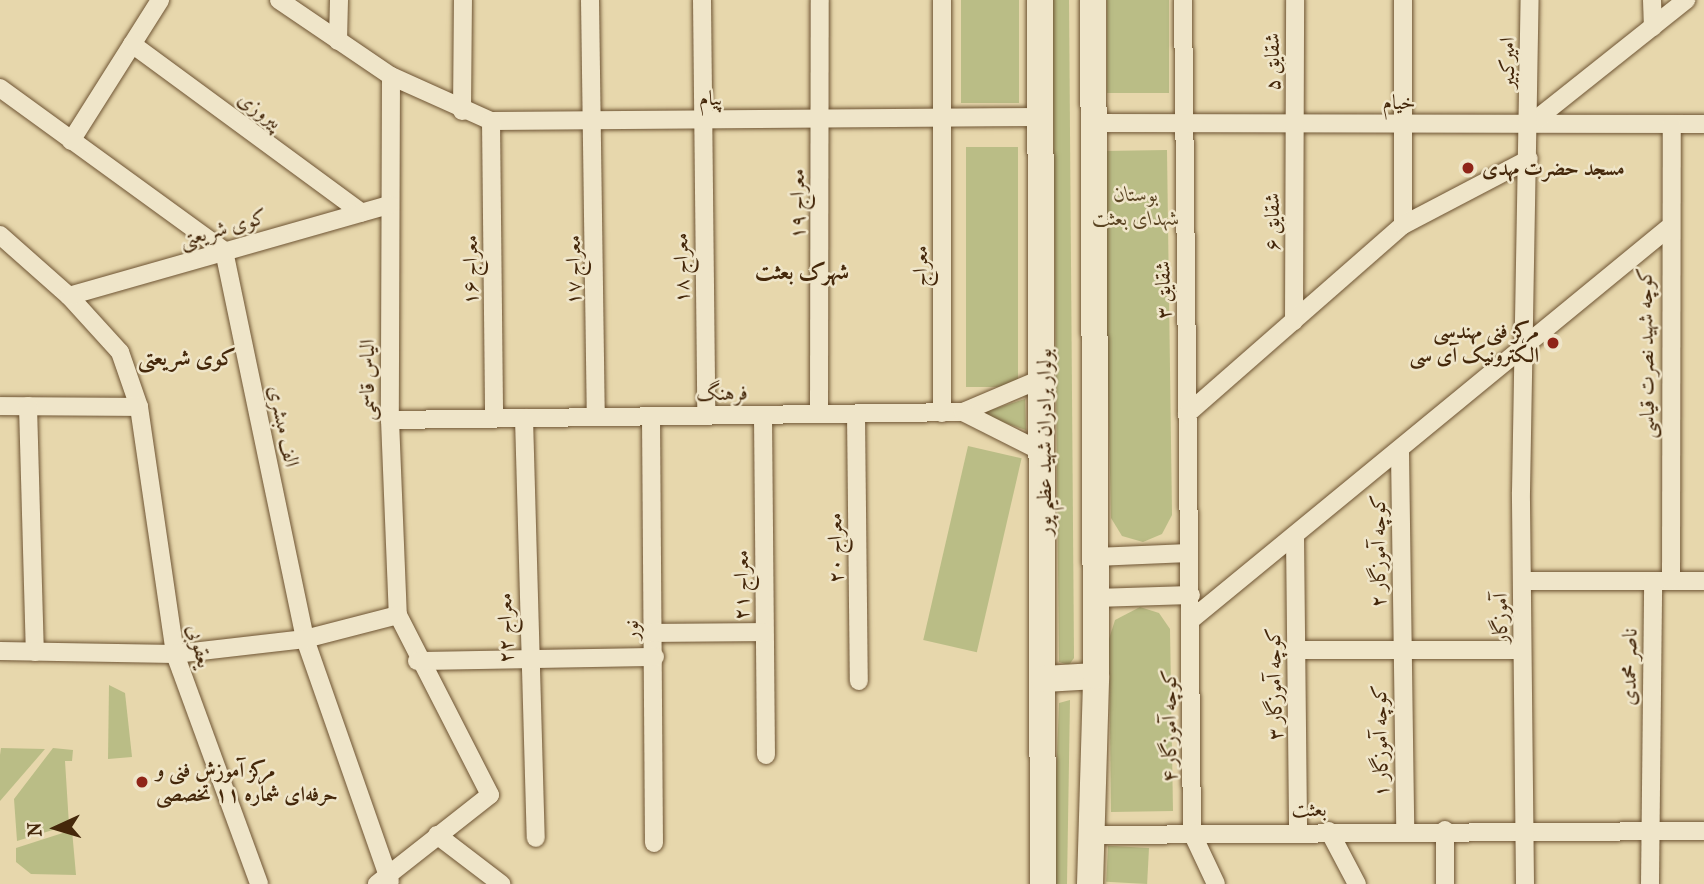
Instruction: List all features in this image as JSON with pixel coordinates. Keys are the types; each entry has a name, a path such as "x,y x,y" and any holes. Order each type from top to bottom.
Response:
{"main road":[{"name":"بولوار برادران شهید عظیم‌ پور","path":"1040,0 1044,453 1042,884"},
{"path":"1090,884 1094,835 1096,677 1093,0"},
{"path":"1044,679 1096,677"}],"street":[{"path":"71,141 160,0"},
{"path":"279,0 390,76"},
{"path":"338,41 339,0"},
{"path":"462,111 463,0"},
{"name":"معراج ۱۷","path":"590,0 595,123 596,417"},
{"name":"معراج ۱۸","path":"702,0 701,121 706,416"},
{"name":"معراج ۱۹","path":"819,414 820,0"},
{"name":"معراج","path":"942,0 942,413"},
{"name":"شقایق ۳","path":"1183,0 1189,553"},
{"name":"شقایق ۵","path":"1295,0 1295,123"},
{"path":"1403,0 1399,125 1403,225"},
{"name":"امیرکبیر","path":"1529,125 1530,0"},
{"path":"1651,0 1653,27"},
{"path":"1529,125 1686,0"},
{"name":"پیروزی","path":"132,44 362,213"},
{"name":"پیام","path":"390,76 462,111 491,121 595,123 1042,117"},
{"name":"الیاس قاسمی","path":"390,76 390,419 398,615 417,661 490,795 437,835"},
{"path":"0,88 224,251"},
{"name":"معراج ۱۶","path":"491,121 494,418"},
{"name":"خیام","path":"1093,123 1704,124"},
{"name":"شقایق ۶","path":"1294,321 1295,123"},
{"name":"آموزگار","path":"1525,884 1522,580 1529,125"},
{"name":"کوچه شهید نصرت قیاسی","path":"1662,581 1667,229 1672,125"},
{"path":"1187,414 1403,225 1529,159"},
{"name":"کوی شریعتی","path":"69,296 389,205"},
{"path":"1192,619 1526,351 1667,229"},
{"name":"یعقوبی","path":"0,235 69,296 120,352 139,407 175,654 259,884"},
{"name":"الف مبشری","path":"224,251 305,639 385,880"},
{"path":"963,412 1043,378"},
{"path":"0,406 139,407"},
{"path":"28,407 35,652"},
{"name":"فرهنگ","path":"390,419 963,412 1044,453"},
{"name":"معراج ۲۰","path":"856,414 859,681"},
{"name":"معراج ۲۱","path":"763,415 766,755"},
{"name":"نور","path":"651,416 654,843"},
{"name":"معراج ۲۲","path":"524,418 528,659 536,838"},
{"name":"کوچه آموزگار ۲","path":"1400,453 1401,650"},
{"name":"کوچه آموزگار ۳","path":"1295,536 1298,832"},
{"path":"1095,557 1189,553"},
{"name":"کوچه آموزگار ۴","path":"1189,553 1192,619 1192,833 1200,857 1216,884"},
{"path":"1522,580 1704,581"},
{"name":"ناصر محمدی","path":"1650,884 1650,828 1662,581"},
{"path":"1095,598 1191,595"},
{"path":"0,651 175,654 305,639 398,615"},
{"path":"654,633 764,632"},
{"path":"1296,650 1522,650"},
{"name":"کوچه آموزگار ۱","path":"1401,650 1405,830"},
{"path":"417,661 654,657"},
{"name":"بعثت","path":"1094,835 1650,828 1704,831"},
{"path":"1445,884 1446,830"},
{"path":"1329,831 1357,884"},
{"path":"385,880 437,835 501,884"}],"green space":[{"path":"961,0 1019,0 1019,103 961,103"},
{"path":"1052,0 1069,0 1074,658 1069,665 1059,662"},
{"path":"1107,0 1169,0 1169,93 1107,93"},
{"path":"966,147 1018,147 1018,387 966,387"},
{"name":"بوستان شهدای بعثت","path":"1167,150 1172,515 1162,534 1143,542 1122,536 1111,518 1103,151"},
{"path":"1025,399 1026,430 978,414"},
{"path":"968,446 1022,458 977,652 923,640"},
{"path":"1140,607 1159,613 1170,629 1173,811 1111,812 1109,639 1115,620"},
{"path":"109,685 125,693 132,757 108,759"},
{"path":"1070,700 1067,884 1052,884 1059,703"},
{"path":"1,748 45,749 0,801 0,755"},
{"path":"53,748 73,750 72,761 65,761 69,825 17,841 14,799"},
{"path":"72,830 76,875 31,874 16,862 16,848"},
{"path":"1108,846 1149,848 1147,884 1106,882"}],"place":[{"name":"مسجد حضرت مهدی","path":"1468,168"},
{"name":"مرکز فنی مهندسی الکترونیک آی سی","path":"1553,343"},
{"name":"مرکز آموزش فنی و حرفه‌ای شماره ۱۱ تخصصی","path":"142,782"}],"district":[{"name":"شهرک بعثت","path":"802,272"},
{"name":"کوی شریعتی","path":"187,358"}]}
